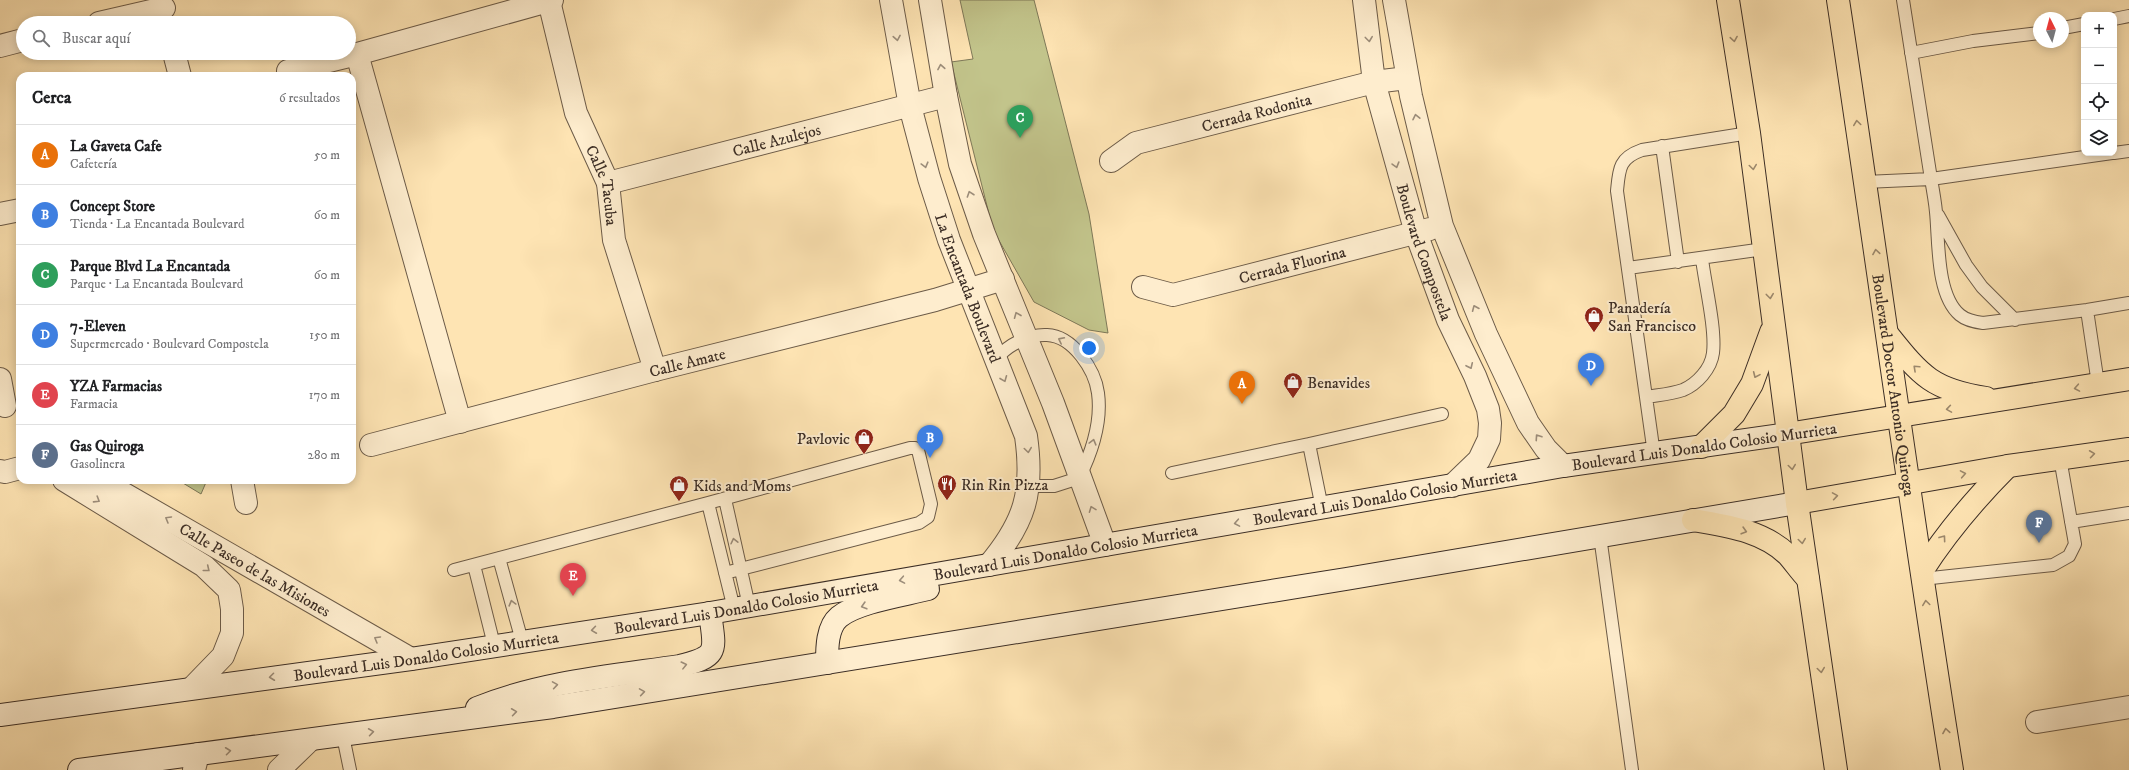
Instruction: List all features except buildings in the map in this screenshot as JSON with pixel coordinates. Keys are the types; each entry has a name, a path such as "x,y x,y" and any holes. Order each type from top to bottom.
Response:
{"main road":[{"path":"1728,0 1749,134 1787,434 1836,770"},
{"name":"Boulevard Doctor Antonio Quiroga","path":"1838,0 1888,334 1908,484 1952,770"},
{"path":"1701,447 1734,414 1752,384 1774,325"},
{"path":"1888,334 1913,366 1935,384 1965,395 2003,401"},
{"name":"Boulevard Luis Donaldo Colosio Murrieta","path":"1787,434 2003,401 2129,379"},
{"path":"1797,503 2008,466 2129,449"},
{"path":"1922,575 1956,521 2008,466"},
{"path":"1693,520 1756,534 1775,544 1788,555 1808,580"}],"street":[{"path":"460,422 357,54 551,0"},
{"name":"Calle Tacuba","path":"551,0 576,113 608,183 614,240 655,370"},
{"name":"La Encantada Boulevard","path":"891,0 910,106 931,185 949,240 1026,436 1030,461 1029,486 1022,515 1008,542 989,565"},
{"path":"930,0 946,96 960,164 1003,279 1056,410 1079,478 1106,546"},
{"name":"Boulevard Compostela","path":"1364,0 1374,82 1416,233 1448,320 1460,343 1488,409 1490,424 1489,439 1479,460 1452,486"},
{"name":"Boulevard Compostela","path":"1394,0 1407,78 1422,148 1442,226 1486,334 1528,423 1546,449 1563,466"},
{"path":"134,16 164,10"},
{"path":"0,46 16,42"},
{"path":"176,60 179,72"},
{"path":"288,71 333,60"},
{"name":"Cerrada Rodonita","path":"1111,162 1136,143 1374,82 1407,78"},
{"name":"Calle Azulejos","path":"608,183 946,96"},
{"path":"0,214 16,211"},
{"name":"Cerrada Fluorina","path":"1143,287 1173,295 1442,226"},
{"name":"Calle Amate","path":"371,445 655,370 968,290 1003,279"},
{"path":"1460,343 1486,334"},
{"path":"0,379 8,407"},
{"name":"Boulevard Luis Donaldo Colosio Murrieta","path":"0,715 193,687 411,659 494,645 710,613 1106,546 1563,466 1787,434"},
{"path":"0,471 5,472 16,469"},
{"name":"Calle Paseo de las Misiones","path":"71,484 204,566 229,590 232,609 232,633 223,656 193,687"},
{"name":"Calle Paseo de las Misiones","path":"107,484 411,659"},
{"path":"243,484 246,503"},
{"path":"79,770 196,762 310,740 439,723 827,663 1797,503"},
{"path":"827,663 827,645 830,630 839,617 857,608 930,589 942,583 950,572"},
{"path":"439,723 493,701 548,686 680,666 701,661 710,655 714,647 710,613"},
{"path":"2037,722 2129,707"},
{"path":"279,770 310,740"}],"lane":[{"path":"1902,0 1936,210 1942,280 1948,300 1960,315 1972,322 1983,323 2016,320 2129,303"},
{"path":"2117,18 2129,16"},
{"path":"2069,27 2081,25"},
{"path":"1911,53 1973,42 2033,34"},
{"path":"1654,454 1616,191 1619,172 1624,160 1630,154 1662,146 1749,134"},
{"path":"1662,146 1678,262"},
{"path":"2117,152 2129,151"},
{"path":"1866,182 1931,178 2091,156"},
{"path":"1936,210 1966,265 1982,287 2016,320"},
{"path":"1628,268 1702,259 1764,249"},
{"path":"1646,397 1682,390 1697,382 1708,367 1712,354 1713,341 1702,259"},
{"path":"2088,310 2098,384"},
{"path":"996,359 1004,349 1027,339 1047,335 1061,339 1072,347 1085,360 1093,376 1098,393 1097,428 1093,446 1079,478 1054,486 1029,486"},
{"path":"1172,473 1442,414"},
{"path":"1309,444 1322,508"},
{"path":"454,570 725,499 910,448 915,448 920,453 931,504 928,517 919,523 725,573"},
{"path":"1922,575 2053,564 2069,556 2075,544 2060,458"},
{"path":"725,499 741,569 741,608"},
{"path":"708,503 725,573 741,608"},
{"path":"2071,522 2129,513"},
{"path":"1600,536 1632,770"},
{"path":"499,558 522,641"},
{"path":"474,565 494,645"},
{"path":"343,736 350,770"}],"green space":[{"path":"960,0 1034,0 1089,214 1108,333 1089,330 1034,302 993,230 951,62 973,59"},
{"path":"185,484 205,484 201,494"}],"place":[{"name":"Parque Blvd La Encantada","path":"1020,138"},
{"name":"Panadería San Francisco","path":"1594,333"},
{"name":"7-Eleven","path":"1591,386"},
{"name":"Benavides","path":"1293,399"},
{"name":"La Gaveta Cafe","path":"1242,404"},
{"name":"Pavlovic","path":"864,455"},
{"name":"Concept Store","path":"930,458"},
{"name":"Rin Rin Pizza","path":"947,501"},
{"name":"Kids and Moms","path":"679,502"},
{"name":"Gas Quiroga","path":"2039,543"},
{"name":"YZA Farmacias","path":"573,596"}]}
